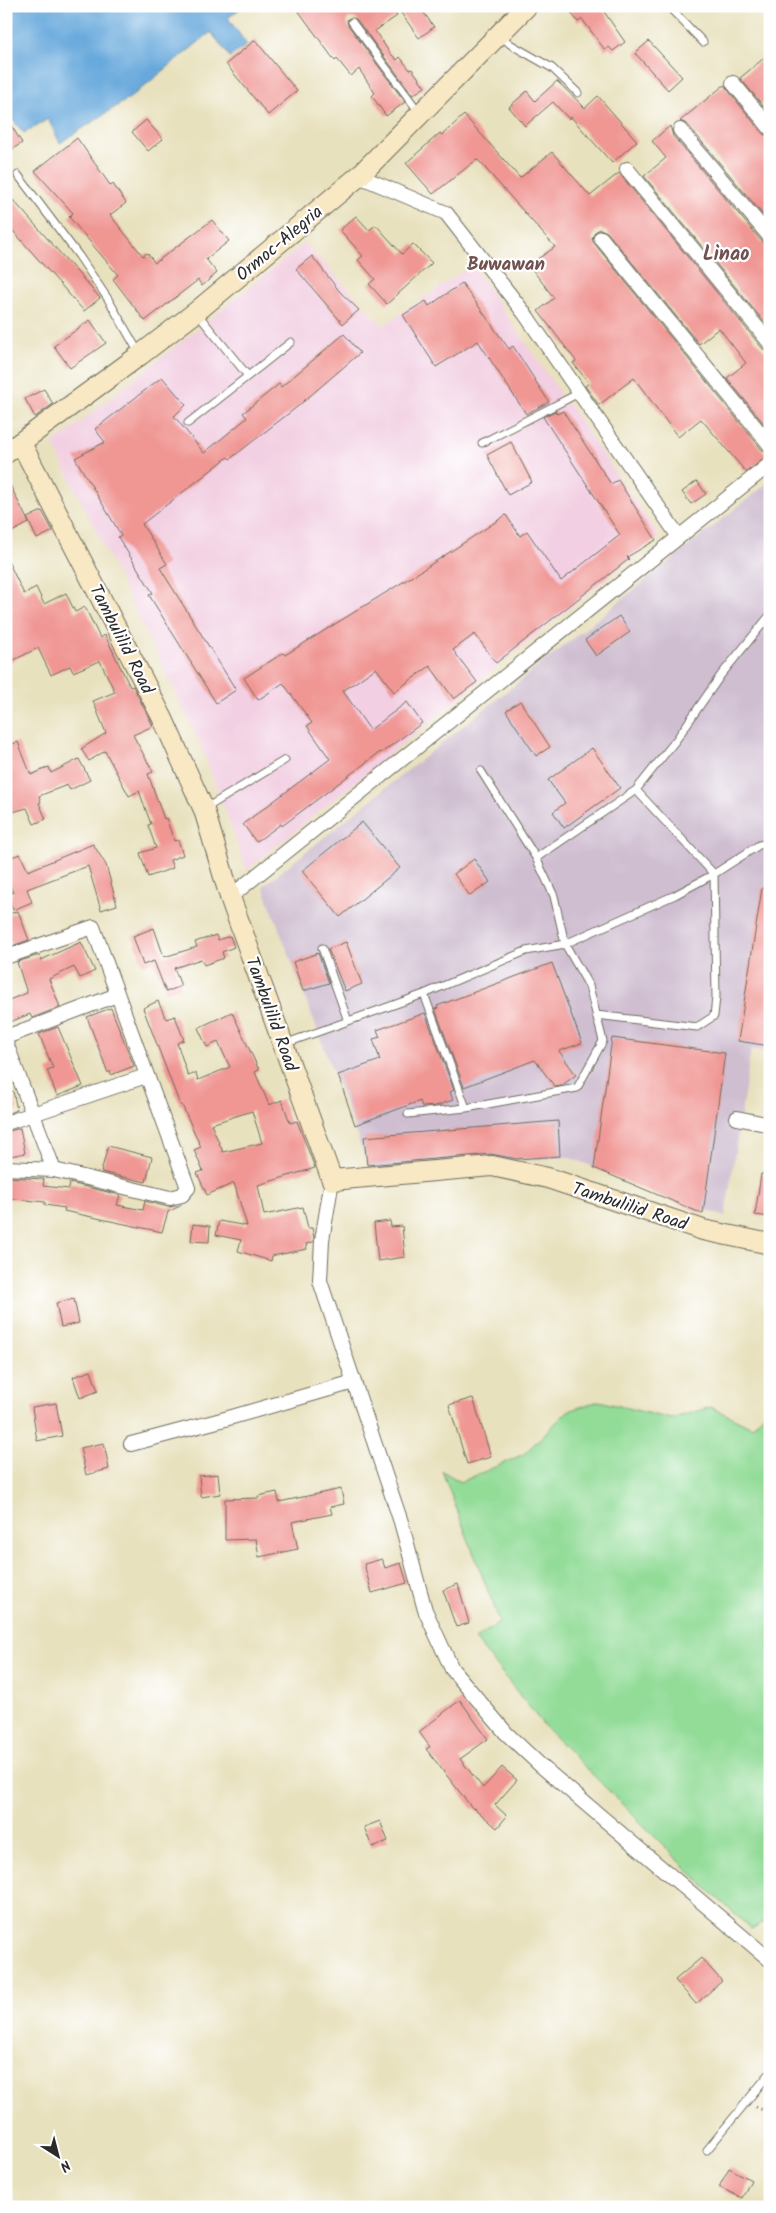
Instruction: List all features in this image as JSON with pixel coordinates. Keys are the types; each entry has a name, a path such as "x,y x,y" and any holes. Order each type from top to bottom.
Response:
{"street":[{"name":"Ormoc-Alegria","path":"14,448 196,312 359,176 527,6"},
{"path":"732,83 770,128"},
{"path":"680,130 770,238"},
{"path":"627,169 770,343"},
{"path":"359,176 446,213 525,314 679,538"},
{"path":"601,238 770,445"},
{"name":"Tambulilid Road","path":"14,448 163,719 204,810 230,897 332,1180 492,1166 548,1178 703,1230 770,1244"},
{"path":"230,897 770,464"},
{"path":"6,957 93,927 146,1076 188,1184 186,1191 177,1197 170,1198 54,1170 6,1168"},
{"path":"6,1038 117,995"},
{"path":"6,1043 54,1170"},
{"path":"6,1123 146,1076"},
{"path":"737,1118 770,1125"},
{"path":"332,1180 322,1240 320,1281 401,1522 425,1610 452,1669 506,1733 540,1765 770,1960"},
{"path":"131,1444 354,1382"}],"lane":[{"path":"668,6 703,42"},
{"path":"352,22 421,114"},
{"path":"500,35 510,44 552,68 578,93"},
{"path":"18,175 79,256 108,299 140,355"},
{"path":"196,312 248,376"},
{"path":"188,422 291,342"},
{"path":"482,443 579,394"},
{"path":"536,858 636,790 676,740 720,676 770,615"},
{"path":"204,810 286,760"},
{"path":"408,1114 466,1108 577,1088 603,1041 589,986 565,944 554,896 536,858 481,771"},
{"path":"596,1015 697,1027 714,1016 716,997 714,874 636,790"},
{"path":"283,1044 424,994 526,951 565,944 675,895 714,874 758,845 770,843"},
{"path":"322,948 348,1022"},
{"path":"424,994 466,1108"},
{"path":"707,2150 770,2073"}],"shaded area":[{"path":"305,243 383,326 472,265 659,536 247,870 198,738 53,444"},
{"path":"770,481 770,1052 751,1049 725,1217 568,1157 370,1170 263,886"}],"green space":[{"path":"599,1401 671,1419 711,1407 752,1427 770,1407 770,1919 751,1929 700,1882 546,1728 475,1639 500,1622 442,1471 461,1482 524,1454 568,1411"}],"water":[{"path":"6,6 243,6 228,18 247,45 230,57 211,32 131,97 60,143 48,119 24,133 8,115 6,116"}],"building":[{"path":"295,6 390,6 397,16 375,31 390,53 397,60 400,57 410,70 412,69 425,87 413,95 356,19 349,18 347,20 348,25 405,102 386,116 372,96 375,93 359,69 351,76 337,59 335,61"},
{"path":"411,6 419,6 434,27 419,38 401,13"},
{"path":"566,6 600,6 625,42 613,51 609,47 605,50 582,19 578,22"},
{"path":"255,40 297,91 268,115 226,64"},
{"path":"649,41 682,77 668,90 635,53"},
{"path":"770,53 770,114 740,78"},
{"path":"557,81 585,108 598,96 637,141 612,163 571,117 569,119 553,102 525,126 509,107 527,91 535,101"},
{"path":"724,85 763,134 770,137 770,223 687,124 680,121"},
{"path":"464,115 520,178 552,152 590,196 619,173 763,349 770,352 770,431 727,378 746,363 719,328 699,344 607,232 600,229 595,232 592,239 594,243 763,451 770,455 746,472 701,419 678,437 634,378 599,405 585,386 589,383 573,363 576,361 538,311 554,298 529,265 555,247 478,160 433,194 406,163"},
{"path":"6,117 22,143 6,153"},
{"path":"146,120 163,139 148,151 132,132"},
{"path":"670,126 673,136 763,243 770,246 770,329 644,176 666,158 652,141"},
{"path":"77,138 110,185 113,184 126,203 110,215 143,256 147,253 155,263 212,220 229,241 206,259 217,273 202,286 198,280 145,321 113,279 118,275 69,217 73,213 35,171"},
{"path":"6,192 100,298 84,311 6,223"},
{"path":"356,216 369,230 376,225 402,254 413,244 432,263 387,304 369,284 375,279 358,260 363,256 340,230"},
{"path":"312,256 340,292 359,310 343,324 296,269"},
{"path":"462,283 509,349 513,346 549,402 526,414 478,341 436,367 403,315 426,301 429,306"},
{"path":"90,320 106,343 70,368 54,346"},
{"path":"344,334 360,353 297,407 230,459 228,457 142,524 167,564 160,568 236,690 216,703 149,595 153,593 118,537 121,535 75,458 105,442 95,429 162,377 186,405 174,416 204,453 247,418 243,413 279,384 281,387"},
{"path":"44,389 53,404 35,417 25,399"},
{"path":"555,411 557,414 563,411 611,484 618,480 656,540 627,557 629,559 496,663 475,634 453,650 477,682 454,699 430,666 394,692 376,668 343,691 370,730 407,702 422,723 380,752 282,826 281,824 256,842 243,824 330,759 307,726 312,723 283,683 258,700 244,678 283,653 285,655 424,569 506,515 520,536 527,531 561,581 620,535 543,417"},
{"path":"511,442 532,482 508,495 487,455"},
{"path":"6,477 29,523 6,535"},
{"path":"697,481 706,494 691,504 682,492"},
{"path":"42,511 53,531 37,539 27,518"},
{"path":"6,557 24,594 36,587 44,604 66,593 75,612 85,607 100,638 105,635 130,687 133,686 153,726 133,735 153,772 148,774 164,819 166,818 174,841 178,840 183,855 170,860 173,868 148,877 140,853 156,848 148,825 151,824 139,791 129,796 105,751 89,761 81,749 106,733 93,701 115,692 100,661 73,672 70,666 51,675 38,648 6,664"},
{"path":"619,616 630,632 596,656 585,640"},
{"path":"520,701 550,747 536,756 506,711"},
{"path":"18,742 31,775 49,767 51,773 79,759 90,780 70,790 67,785 39,796 41,802 39,803 46,819 34,824 27,808 6,814 6,746"},
{"path":"592,748 620,788 564,828 553,812 565,803 548,780"},
{"path":"362,822 400,868 340,917 302,871"},
{"path":"93,844 106,865 117,905 101,910 88,866 27,889 32,902 13,910 7,895 13,893 6,877 6,859 20,854 28,871"},
{"path":"474,859 490,882 470,896 454,874"},
{"path":"762,888 770,889 770,1046 738,1041"},
{"path":"18,911 29,940 12,946 11,941 6,943 6,915"},
{"path":"154,928 164,957 197,947 195,942 216,935 218,940 230,936 234,947 222,952 224,958 204,965 201,959 174,968 181,986 166,992 154,961 143,965 133,936"},
{"path":"81,942 95,971 80,978 74,967 49,979 60,1007 32,1018 30,1014 10,1022 6,1014 6,1001 27,993 17,962 36,956 40,956 41,960"},
{"path":"346,942 362,984 345,991 328,949"},
{"path":"318,953 329,983 303,991 293,962"},
{"path":"552,963 582,1043 559,1051 576,1075 561,1086 555,1087 535,1060 464,1087 435,1009 438,1008 437,1006"},
{"path":"158,1001 166,1019 175,1016 184,1040 177,1043 188,1076 196,1073 198,1080 230,1067 218,1042 207,1047 198,1028 232,1012 259,1070 255,1072 269,1105 282,1100 290,1123 297,1121 315,1168 258,1185 264,1215 303,1207 308,1228 312,1228 314,1238 313,1242 306,1244 307,1249 272,1256 271,1261 238,1251 241,1240 216,1235 219,1221 247,1226 234,1183 207,1195 197,1173 203,1171 194,1150 201,1147 182,1105 180,1105 143,1008","holes":["252,1111 262,1143 223,1152 211,1124"]},
{"path":"111,1008 134,1066 111,1075 110,1071 108,1073 87,1017"},
{"path":"425,1013 454,1090 450,1092 453,1100 436,1106 422,1107 420,1101 355,1125 338,1075 380,1060 373,1039 380,1037 377,1030"},
{"path":"58,1027 83,1086 57,1096 47,1070 53,1068 39,1034"},
{"path":"612,1038 725,1053 703,1214 594,1168"},
{"path":"13,1091 17,1110 6,1114 6,1092"},
{"path":"558,1121 560,1156 517,1159 491,1154 367,1165 364,1137"},
{"path":"20,1128 25,1153 6,1157 6,1132"},
{"path":"108,1146 152,1157 146,1182 101,1172"},
{"path":"761,1174 770,1174 770,1217 755,1215"},
{"path":"6,1177 44,1179 43,1186 69,1189 70,1183 120,1195 117,1205 143,1210 145,1201 168,1207 182,1205 168,1212 162,1232 64,1211 65,1208 45,1205 45,1202 6,1198"},
{"path":"390,1221 391,1227 402,1226 405,1257 378,1261 374,1223"},
{"path":"193,1224 210,1226 209,1242 191,1241"},
{"path":"74,1299 79,1323 61,1327 56,1303"},
{"path":"91,1371 98,1391 80,1398 73,1377"},
{"path":"473,1398 491,1457 467,1464 449,1405"},
{"path":"56,1403 62,1436 37,1441 32,1407"},
{"path":"104,1443 109,1469 86,1475 80,1448"},
{"path":"218,1474 220,1494 201,1497 199,1476"},
{"path":"341,1489 344,1504 330,1507 332,1514 292,1522 298,1549 259,1557 256,1539 225,1540 225,1499 259,1498 258,1496 277,1492 279,1502"},
{"path":"382,1559 385,1568 401,1563 407,1583 372,1593 364,1564"},
{"path":"458,1584 469,1623 456,1627 443,1590"},
{"path":"460,1700 488,1739 460,1759 483,1788 502,1767 517,1780 495,1805 507,1816 497,1828 473,1809 426,1749 430,1747 419,1732"},
{"path":"380,1821 388,1841 372,1847 364,1827"},
{"path":"701,1958 722,1981 696,2004 675,1980"},
{"path":"729,2168 751,2180 742,2198 719,2187"}],"district":[{"name":"Linao","path":"726,253"},
{"name":"Buwawan","path":"506,263"}]}
